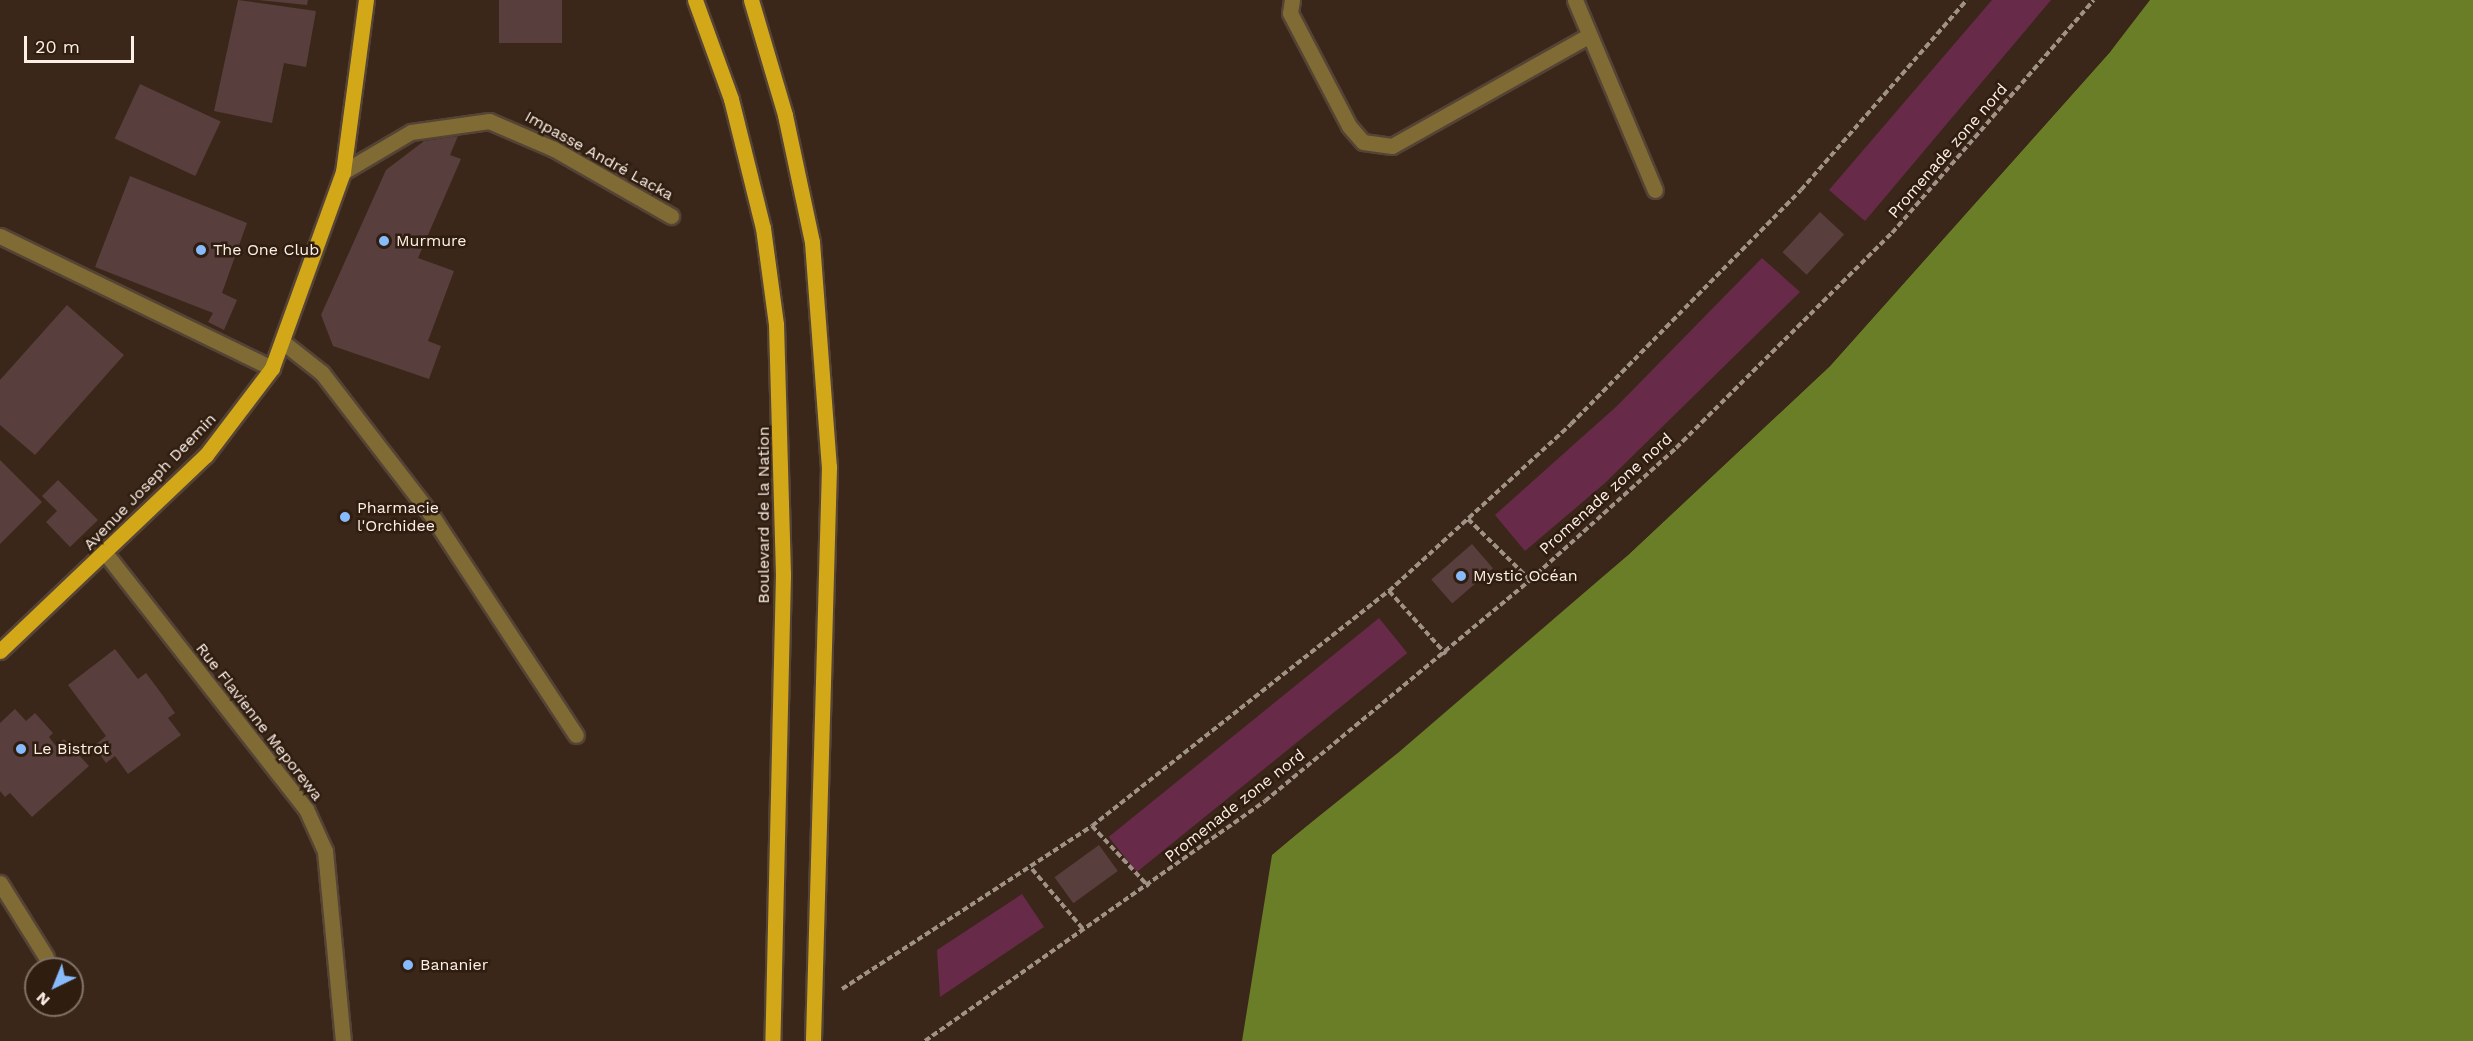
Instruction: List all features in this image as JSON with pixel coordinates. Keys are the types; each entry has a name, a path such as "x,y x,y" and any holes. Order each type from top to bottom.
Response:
{"main road":[{"name":"Avenue Joseph Deemin","path":"0,651 106,554 206,455 272,368 284,343 343,172 366,0"},
{"name":"Boulevard de la Nation","path":"695,0 732,99 763,228 776,324 783,574 772,1041"},
{"path":"751,0 801,183 819,318 829,467 813,1041"}],"street":[{"path":"1292,0 1290,13 1348,126 1363,142 1392,146 1586,37"},
{"path":"1575,0 1586,37 1654,190"},
{"name":"Impasse André Lacka","path":"343,172 411,132 489,121 554,149 671,216"},
{"path":"0,236 272,368"},
{"path":"284,343 322,373 432,516 576,735"},
{"name":"Rue Flavienne Meporewa","path":"106,554 306,809 325,851 343,1041"},
{"path":"0,883 46,957"}],"path":[{"path":"813,1007 1032,869 1092,826 1389,591 1571,424 1801,190 1968,0"},
{"name":"Promenade zone nord","path":"925,1041 1149,887 1446,654 1530,580 1676,448 1892,233 2094,0"},
{"path":"1468,519 1530,580"},
{"path":"1389,591 1446,654"},
{"path":"1092,826 1149,887"},
{"path":"1032,869 1084,930"}],"shaded area":[{"path":"1992,0 2051,0 1865,221 1829,190"},
{"path":"2150,0 2473,0 2473,1041 1242,1041 1272,855 1628,555 1830,366 2110,52"},
{"path":"1762,258 1800,292 1605,483 1525,551 1495,515 1617,406"},
{"path":"1379,618 1407,653 1137,872 1109,837"},
{"path":"1022,894 1044,927 940,997 937,950"}],"pier":[{"path":"2146,0 2110,52 1830,366 1628,555 1399,752 1268,857 1626,553 1828,363 2108,51"}],"building":[{"path":"238,0 316,11 306,67 284,63 272,123 214,111"},
{"path":"258,0 308,0 307,5"},
{"path":"499,0 562,0 562,43 499,43"},
{"path":"140,84 221,122 195,176 115,138"},
{"path":"458,136 450,155 461,159 418,258 454,271 428,341 441,346 429,379 333,346 321,315 386,170 424,141"},
{"path":"130,176 247,223 222,293 237,300 224,330 208,322 213,313 95,267"},
{"path":"1820,212 1844,235 1807,275 1782,252"},
{"path":"67,305 124,355 35,455 0,425 0,380"},
{"path":"0,460 42,502 0,544"},
{"path":"58,480 98,520 70,547 46,522 57,511 42,496"},
{"path":"1472,544 1493,568 1452,604 1431,579"},
{"path":"115,649 138,679 146,673 175,713 168,718 181,735 128,774 115,756 106,763 94,746 106,736 68,685"},
{"path":"15,709 26,721 35,713 53,733 49,737 56,746 64,739 89,766 32,817 10,793 5,797 0,791 0,723"},
{"path":"1099,845 1118,871 1073,903 1055,877"}],"place":[{"name":"Murmure","path":"384,241"},
{"name":"The One Club","path":"201,250"},
{"name":"Pharmacie l'Orchidee","path":"345,517"},
{"name":"Mystic Océan","path":"1461,576"},
{"name":"Le Bistrot","path":"21,749"},
{"name":"Bananier","path":"408,965"}]}
